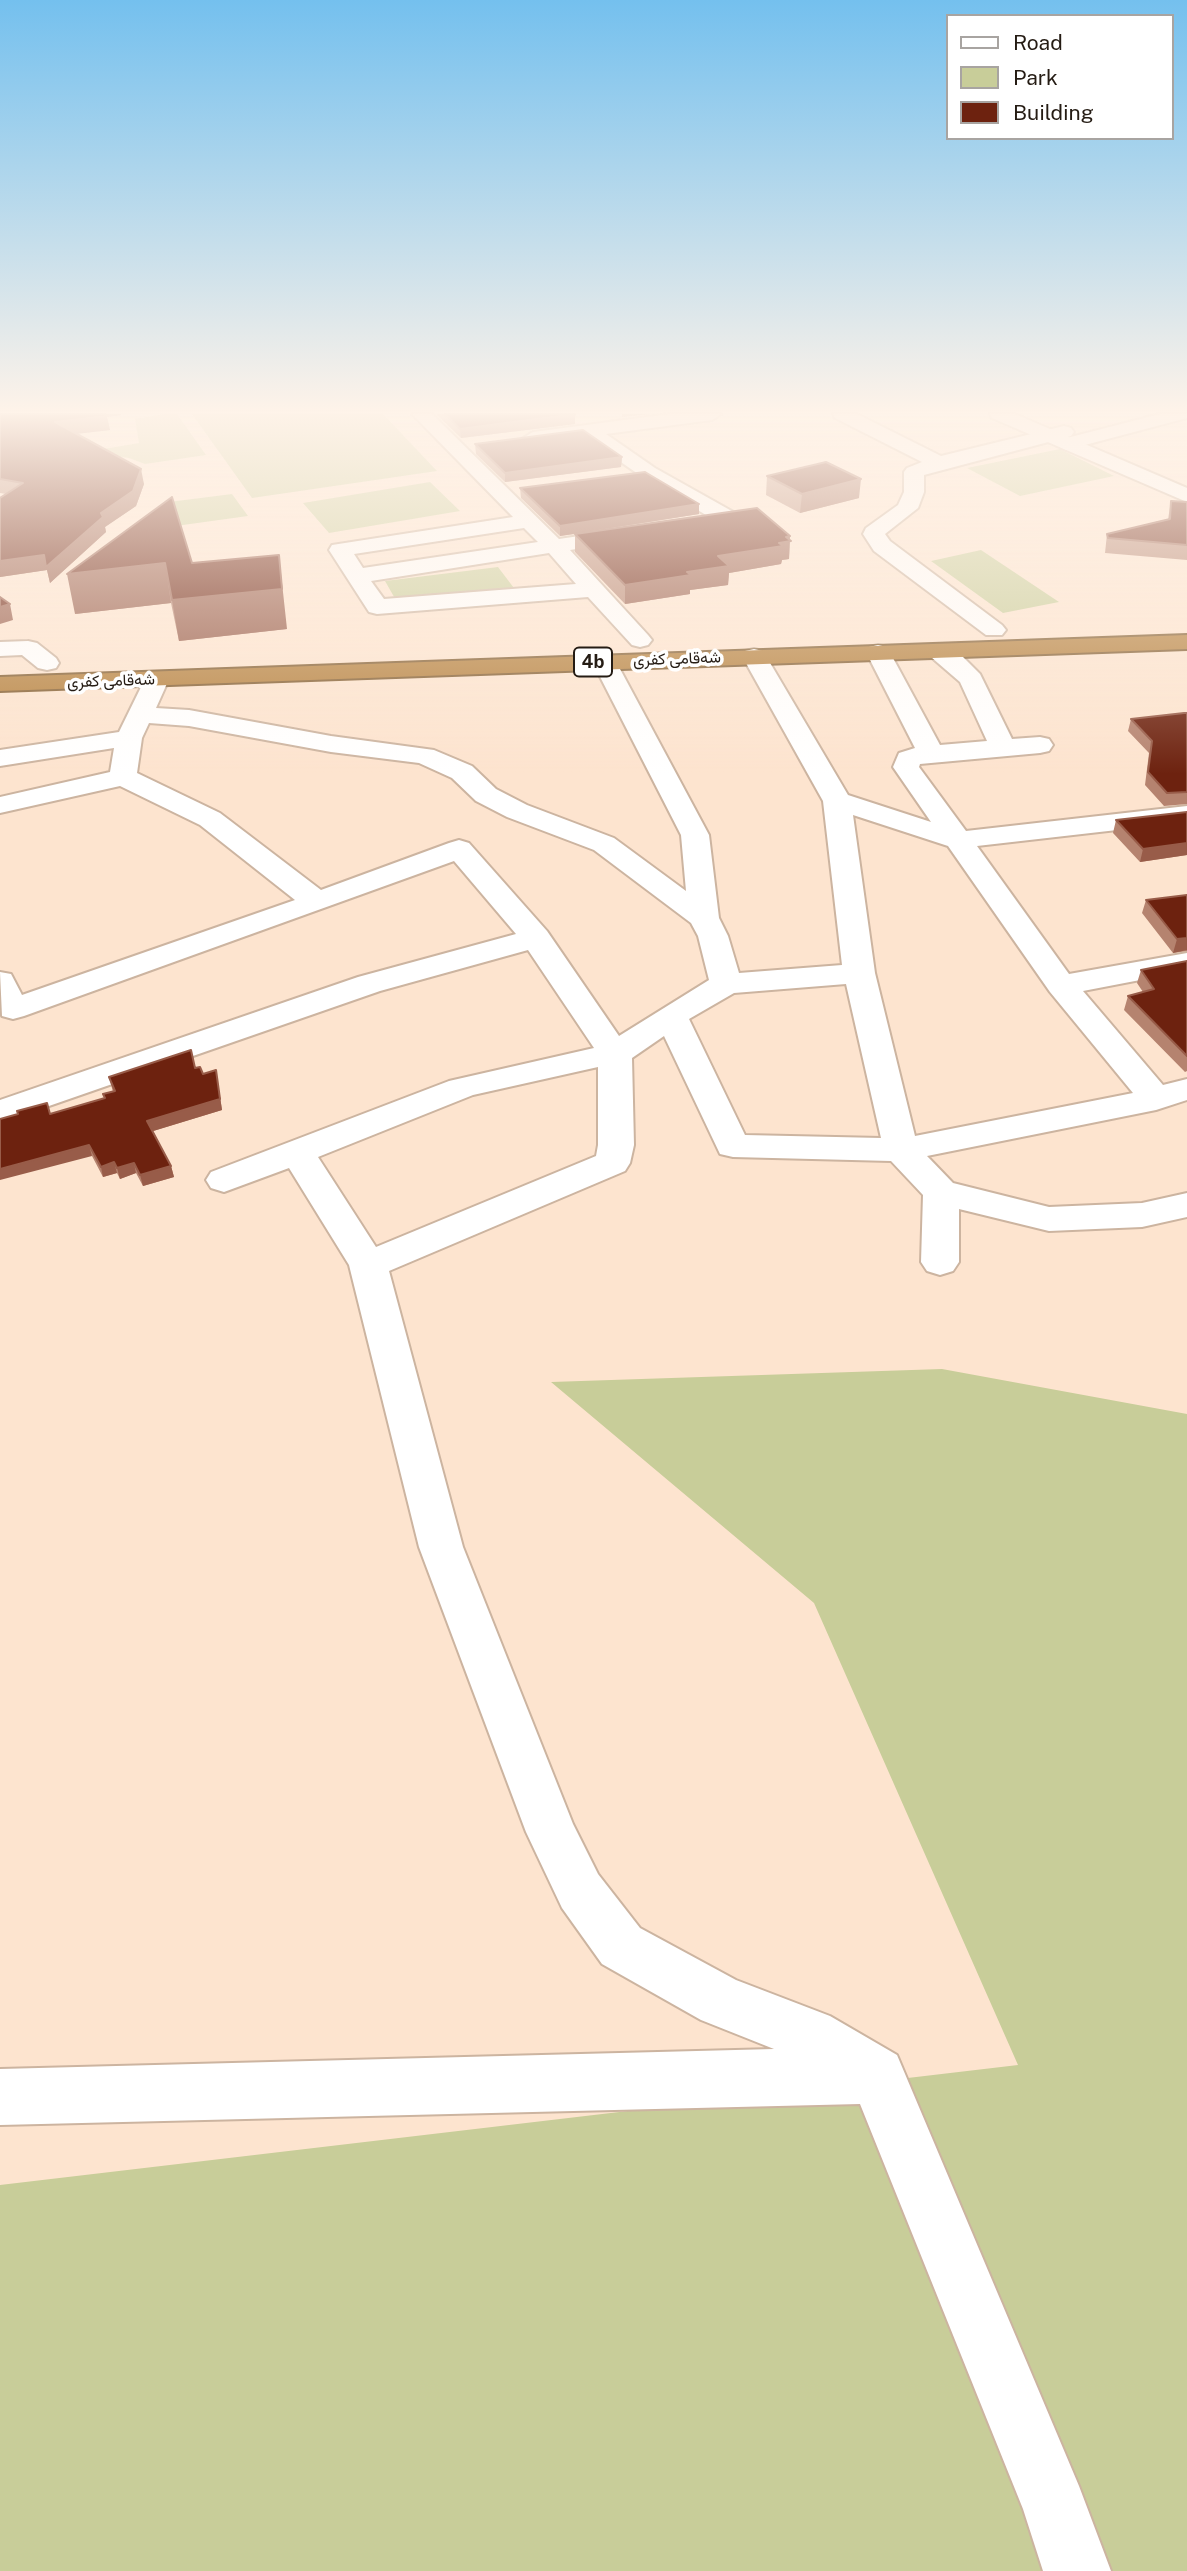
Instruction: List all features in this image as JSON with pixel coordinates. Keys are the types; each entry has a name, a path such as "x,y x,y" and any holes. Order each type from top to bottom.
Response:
{"highway":[{"name":"شەقامی کفری","path":"0,665 640,640 1187,623"},
{"name":"شەقامی کفری","path":"0,684 1187,642"}],"street":[{"path":"444,534 340,550 377,607 596,589"},
{"path":"541,534 596,589 640,640"},
{"path":"357,576 636,534"},
{"path":"874,534 882,546 994,631"},
{"path":"0,649 28,648 47,663"},
{"path":"936,651 952,660 971,679 1003,748"},
{"path":"878,652 932,754"},
{"path":"754,656 837,801 859,972 901,1150 941,1192 1049,1219 1142,1215 1187,1205"},
{"path":"604,661 695,835 704,918 713,936 726,984"},
{"path":"123,777 134,727 157,679"},
{"path":"0,758 134,727 188,718 331,744 425,756 462,772 486,795 517,811 604,844 704,918"},
{"path":"1040,745 919,755 908,759 906,766 1061,985 1172,1094"},
{"path":"0,805 123,777 210,819 317,902"},
{"path":"837,801 958,840 1187,814"},
{"path":"0,981 13,1009 317,902 458,849 536,938 615,1054 616,1145 612,1163 368,1265"},
{"path":"0,1112 369,984 536,938"},
{"path":"1061,985 1187,962"},
{"path":"224,1180 461,1088 615,1054 671,1016 726,984 859,972"},
{"path":"671,1016 733,1146 901,1150 1172,1094"},
{"path":"297,1152 368,1265 441,1547 551,1832 580,1891 621,1947 720,2001 810,2036 877,2075 1056,2510 1077,2571"},
{"path":"940,1262 941,1192"},
{"path":"0,2097 877,2075"}],"green space":[{"path":"981,550 1059,602 1003,613 931,561"},
{"path":"498,567 517,592 397,602 385,581"},
{"path":"942,1369 1187,1414 1187,2571 0,2571 0,2185 1018,2065 814,1603 551,1382"}],"building":[{"path":"0,534 84,534 46,567 44,555 0,561"},
{"path":"122,534 183,534 192,563 279,555 282,589 172,600 165,563 67,574"},
{"path":"575,534 788,534 790,536 786,537 791,541 779,543 783,546 718,556 729,566 625,585"},
{"path":"1107,534 1187,534 1187,545 1108,538"},
{"path":"0,597 10,604 0,607"},
{"path":"1187,713 1187,792 1167,793 1148,772 1152,741 1131,719"},
{"path":"1187,812 1187,843 1143,849 1116,820"},
{"path":"1187,895 1187,938 1177,939 1146,900"},
{"path":"1187,961 1187,1056 1128,996 1154,989 1141,970"},
{"path":"191,1050 195,1068 200,1067 203,1074 216,1070 220,1099 147,1121 171,1166 140,1175 134,1163 117,1168 114,1162 101,1167 89,1145 0,1169 0,1119 47,1103 50,1114 105,1098 103,1094 115,1091 109,1077"}]}
